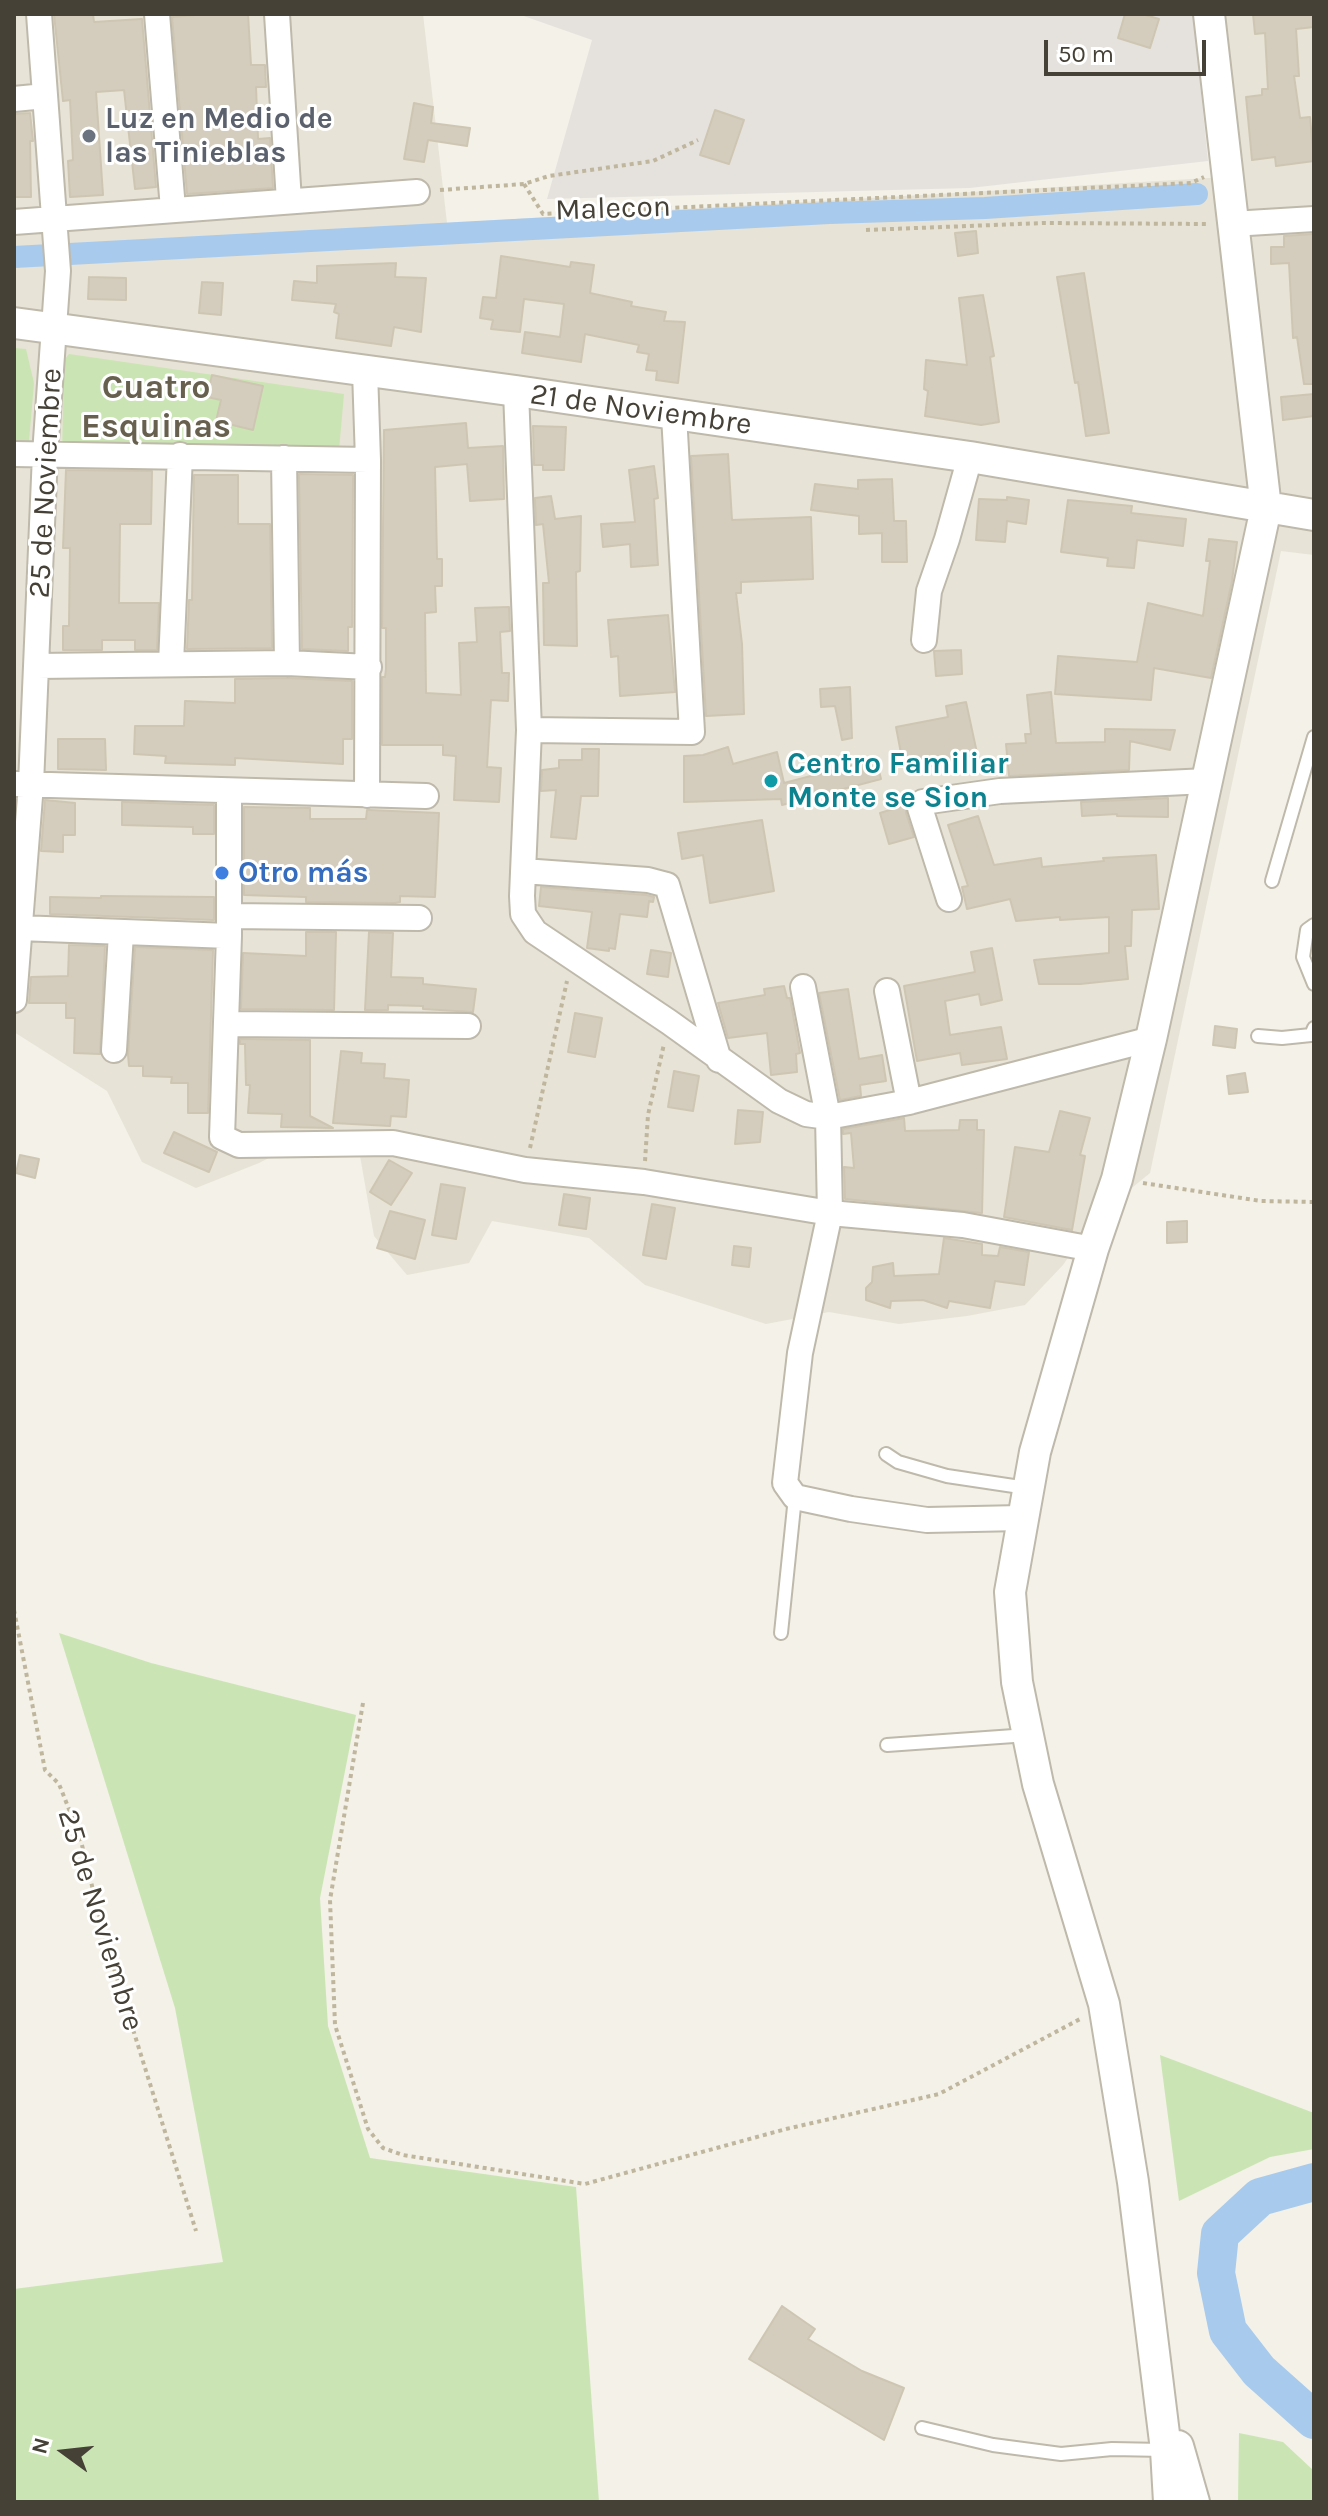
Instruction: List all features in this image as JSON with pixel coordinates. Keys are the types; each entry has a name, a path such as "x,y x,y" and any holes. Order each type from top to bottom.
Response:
{"street":[{"name":"25 de Noviembre","path":"14,1000 19,928 25,692 37,666 45,454 58,271 39,14"},
{"path":"157,14 173,209"},
{"path":"277,14 289,201"},
{"path":"1169,2502 1157,2370 1133,2182 1104,2004 1038,1784 1017,1682 1010,1592 1035,1452 1093,1249 1117,1179 1151,1039 1266,508 1209,14"},
{"path":"14,99 45,96"},
{"path":"14,222 56,227 173,209 417,192"},
{"path":"1232,224 1314,219"},
{"name":"21 de Noviembre","path":"14,323 970,457 1314,515"},
{"path":"365,371 369,667 367,795"},
{"path":"516,391 529,730 523,914 535,932 779,1101 806,1114 828,1117 909,1102 1151,1039"},
{"path":"529,730 692,732 674,415"},
{"path":"14,454 368,460"},
{"path":"171,664 180,455"},
{"path":"924,640 929,591 970,457"},
{"path":"284,458 287,663"},
{"path":"37,666 287,663 369,667"},
{"path":"949,899 920,808 923,802 1000,791 1207,781"},
{"path":"22,784 426,796"},
{"path":"229,792 229,926 222,1137 239,1145 393,1143 525,1170 644,1182 830,1213 963,1225 1093,1249"},
{"path":"523,871 648,880 667,885 719,1060"},
{"path":"19,928 121,933 419,918"},
{"path":"114,1050 121,933"},
{"path":"803,987 828,1117 830,1213 798,1368 785,1483 795,1497 927,1520 1021,1518"},
{"path":"887,991 909,1102"},
{"path":"227,1024 468,1026"},
{"path":"1157,2370 1194,2502"}],"lane":[{"path":"1272,881 1314,737"},
{"path":"1314,925 1307,930 1303,957 1314,984"},
{"path":"1258,1036 1282,1038 1311,1035 1314,1028"},
{"path":"886,1454 898,1462 947,1476 1027,1488"},
{"path":"781,1633 795,1497"},
{"path":"887,1745 1028,1735"},
{"path":"922,2428 993,2445 1061,2454 1112,2449 1166,2450"}],"path":[{"path":"524,184 549,176 653,161 698,140"},
{"name":"Malecon","path":"417,192 524,184 543,214 1191,183 1225,168"},
{"path":"866,230 1044,223 1232,224"},
{"path":"525,1170 573,958"},
{"path":"644,1182 648,1115 669,1022"},
{"path":"1117,1179 1261,1201 1314,1202"},
{"name":"25 de Noviembre","path":"14,1610 45,1770 59,1784 80,1837 106,1943 196,2231"},
{"path":"363,1703 330,1900 335,2025 368,2129 383,2148 403,2155 585,2184 786,2129 939,2094 1063,2030 1104,2004"}],"shaded area":[{"path":"14,14 423,14 447,223 1226,177 1216,14 1314,14 1314,555 1281,551 1150,1173 1094,1219 1063,1265 1025,1305 899,1324 829,1312 766,1324 645,1285 589,1238 492,1221 469,1263 407,1275 374,1236 359,1150 292,1146 196,1188 142,1162 107,1091 14,1032"},
{"path":"518,14 1193,14 1208,161 970,188 547,199 592,40"}],"green space":[{"path":"14,348 26,349 34,383 29,441 14,441"},
{"path":"69,354 344,394 339,450 62,457 64,360"},
{"path":"59,1633 151,1663 356,1715 320,1898 328,2026 370,2158 576,2187 599,2502 14,2502 14,2289 223,2262 175,2008"},
{"path":"1160,2055 1314,2113 1314,2149 1270,2157 1179,2201"},
{"path":"1239,2433 1283,2442 1314,2471 1314,2502 1238,2502"}],"building":[{"path":"54,14 93,14 94,22 142,19 156,187 135,189 124,90 96,92 103,195 70,197 68,161 73,160 70,100 63,101"},
{"path":"248,14 251,65 265,65 266,87 256,87 258,139 270,138 273,188 187,194 172,17"},
{"path":"1125,14 1142,14 1159,19 1150,48 1118,38"},
{"path":"1253,14 1314,14 1314,27 1296,29 1299,76 1294,76 1300,118 1310,117 1314,161 1276,166 1275,157 1252,160 1246,97 1262,95 1262,89 1268,89 1265,33 1255,34"},
{"path":"414,103 433,107 431,123 470,128 467,146 428,140 424,162 404,159"},
{"path":"715,110 744,120 729,164 700,155"},
{"path":"30,113 33,141 30,141 31,197 14,197 14,114"},
{"path":"976,231 978,253 958,256 955,233"},
{"path":"1314,234 1314,384 1304,384 1297,337 1293,338 1289,263 1271,264 1271,247 1284,247 1284,236"},
{"path":"501,256 570,267 571,262 594,265 590,293 632,302 631,306 666,312 664,321 685,322 678,383 656,380 657,371 646,370 649,354 637,352 639,345 585,334 581,362 522,353 525,332 560,337 564,304 524,299 520,332 491,329 493,320 480,318 483,297 496,298"},
{"path":"396,263 395,277 426,278 421,332 394,327 391,346 336,338 339,314 334,312 336,304 292,300 294,281 317,283 317,266"},
{"path":"1084,273 1109,433 1086,436 1057,277"},
{"path":"89,277 126,278 126,300 88,299"},
{"path":"202,282 223,283 221,315 199,313"},
{"path":"983,295 994,356 990,357 999,422 981,425 925,416 928,391 924,389 926,360 967,365 959,298"},
{"path":"212,375 263,386 253,430 216,421 221,400 207,397"},
{"path":"1314,394 1314,416 1283,420 1281,397"},
{"path":"466,423 468,448 503,446 504,499 470,501 467,464 435,467 437,559 442,559 442,586 435,586 436,612 425,613 426,693 461,695 459,643 477,642 475,608 509,607 510,631 500,632 502,673 509,673 508,701 491,700 487,767 501,768 499,802 454,800 456,756 443,755 443,745 382,745 382,677 385,677 386,669 386,628 382,628 384,430"},
{"path":"533,426 566,427 564,470 543,470 543,465 534,465"},
{"path":"728,454 732,520 811,517 813,579 741,582 741,593 736,593 742,644 744,714 706,716 691,456"},
{"path":"654,466 658,498 654,499 658,565 631,567 630,544 603,547 601,524 635,522 629,470"},
{"path":"66,470 152,471 151,524 120,524 119,603 159,603 157,650 135,650 135,640 102,640 102,650 63,650 63,626 69,626 70,548 63,548"},
{"path":"299,474 353,475 352,627 348,627 348,651 302,649"},
{"path":"194,475 238,475 238,524 270,524 272,648 187,649 189,600 192,600"},
{"path":"892,479 894,521 906,521 907,562 882,562 882,533 859,534 859,516 811,510 815,484 858,489 858,480"},
{"path":"551,496 555,519 581,516 580,571 576,572 577,646 544,645 543,583 549,583 543,524 536,525 535,498"},
{"path":"1007,497 1029,500 1026,524 1007,521 1005,542 976,540 979,499 1007,500"},
{"path":"1068,500 1132,506 1131,513 1186,519 1183,546 1137,540 1134,568 1107,566 1108,558 1061,552"},
{"path":"1209,539 1237,542 1232,581 1211,678 1154,668 1151,700 1055,694 1058,656 1137,662 1148,603 1203,616 1210,561 1206,561"},
{"path":"668,615 675,692 620,696 618,656 611,657 608,620"},
{"path":"961,650 962,674 936,676 934,651"},
{"path":"235,679 352,681 352,739 343,739 343,764 235,758 235,765 165,763 166,756 134,754 135,726 184,726 185,701 235,703"},
{"path":"850,687 852,738 842,740 835,706 821,707 820,689"},
{"path":"1051,692 1056,743 1105,742 1105,729 1175,730 1170,750 1130,741 1129,770 1009,776 1006,744 1026,743 1025,734 1031,734 1027,695"},
{"path":"966,702 977,753 931,766 929,759 903,764 896,727 948,717 946,706"},
{"path":"58,739 105,739 106,770 58,769"},
{"path":"728,747 733,764 777,752 784,783 876,759 881,779 782,805 781,799 684,802 684,756 703,755"},
{"path":"582,749 599,749 598,796 581,796 576,839 551,837 556,790 541,791 542,770 559,768 559,760 582,760"},
{"path":"1168,798 1168,817 1117,814 1082,816 1081,802"},
{"path":"45,800 75,803 75,835 63,835 63,852 41,851"},
{"path":"122,802 214,805 214,834 193,834 193,827 122,825"},
{"path":"906,805 914,837 889,844 880,813"},
{"path":"244,807 310,808 310,819 366,819 367,810 439,813 435,897 400,896 400,902 395,903 306,902 306,897 244,895"},
{"path":"978,816 994,865 1041,858 1042,867 1104,861 1103,858 1156,855 1159,909 1132,910 1131,946 1125,946 1128,979 1039,984 1034,960 1109,953 1109,917 1016,921 1010,899 967,909 962,887 968,886 948,825"},
{"path":"762,820 774,891 710,903 703,855 682,859 678,833"},
{"path":"541,887 654,897 653,902 649,901 647,917 620,914 615,949 609,948 609,951 587,948 592,912 539,906"},
{"path":"50,897 214,897 214,920 50,914"},
{"path":"306,932 336,932 334,1010 241,1009 243,953 306,956"},
{"path":"369,932 393,933 391,977 423,978 423,984 476,989 473,1012 388,1005 388,1010 365,1010"},
{"path":"69,945 105,946 100,1054 74,1053 75,1018 66,1018 66,1003 29,1003 31,977 68,976"},
{"path":"135,947 213,950 208,1113 188,1113 188,1083 171,1083 172,1077 143,1076 143,1066 129,1066"},
{"path":"992,948 1002,1000 981,1005 979,994 945,1001 950,1035 1001,1027 1007,1059 962,1065 960,1053 917,1061 904,986 975,972 971,952"},
{"path":"651,950 671,953 668,977 647,974"},
{"path":"784,986 787,998 790,998 800,1053 796,1054 797,1072 771,1075 767,1033 728,1038 718,1003 765,995 764,989"},
{"path":"848,989 859,1059 882,1055 886,1081 860,1085 861,1096 840,1100 819,993"},
{"path":"575,1013 602,1018 595,1057 568,1052"},
{"path":"1215,1026 1237,1029 1235,1048 1213,1045"},
{"path":"240,1039 310,1040 310,1116 333,1128 281,1127 282,1114 248,1113 250,1085 246,1085 245,1044 240,1044"},
{"path":"341,1051 362,1053 361,1063 385,1064 384,1078 409,1080 406,1117 391,1116 390,1126 333,1123"},
{"path":"674,1071 699,1076 693,1111 668,1107"},
{"path":"1245,1073 1248,1092 1229,1094 1227,1076"},
{"path":"738,1110 763,1112 760,1142 735,1144"},
{"path":"1060,1111 1090,1118 1080,1155 1085,1156 1072,1230 1004,1217 1015,1147 1049,1152"},
{"path":"904,1118 905,1131 959,1130 960,1120 977,1120 977,1130 984,1130 982,1213 845,1199 844,1167 854,1168 851,1133 843,1134 843,1129"},
{"path":"174,1132 217,1152 209,1172 164,1153"},
{"path":"20,1155 39,1159 35,1178 16,1173"},
{"path":"389,1160 412,1173 391,1205 370,1192"},
{"path":"441,1184 465,1188 456,1239 432,1235"},
{"path":"564,1194 590,1198 586,1229 559,1225"},
{"path":"652,1204 675,1208 666,1259 643,1255"},
{"path":"390,1211 425,1220 415,1259 377,1248"},
{"path":"1187,1221 1187,1242 1167,1243 1167,1222"},
{"path":"944,1238 982,1244 982,1255 998,1256 1000,1247 1029,1252 1024,1285 995,1281 990,1308 949,1301 947,1308 923,1300 891,1301 890,1308 866,1300 866,1288 872,1282 873,1267 893,1263 894,1276 939,1274"},
{"path":"734,1246 751,1248 749,1267 732,1265"},
{"path":"782,2306 815,2329 808,2339 862,2371 904,2388 884,2440 749,2359"}],"waterway":[{"path":"14,257 829,213 985,208 1197,194"},
{"path":"1314,2182 1260,2197 1220,2234 1216,2273 1228,2331 1259,2371 1314,2420"}],"place":[{"name":"Luz en Medio de las Tinieblas","path":"89,136"},
{"name":"Centro Familiar Monte se Sion","path":"771,781"},
{"name":"Otro más","path":"222,873"}],"district":[{"name":"Cuatro Esquinas","path":"156,408"}]}
